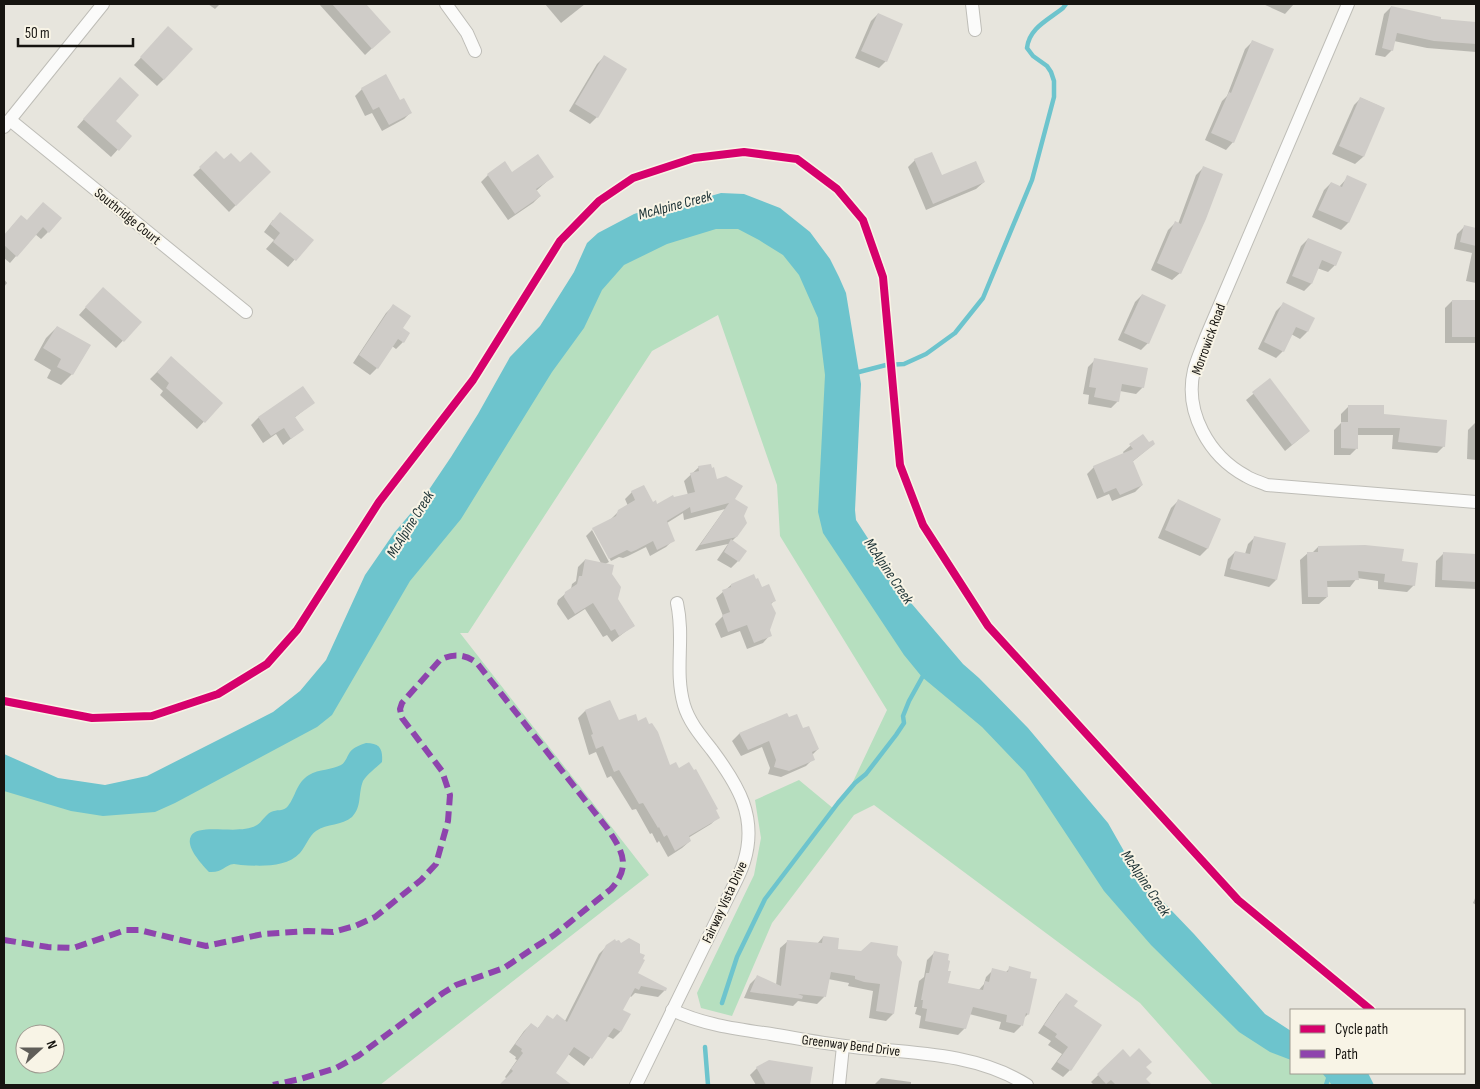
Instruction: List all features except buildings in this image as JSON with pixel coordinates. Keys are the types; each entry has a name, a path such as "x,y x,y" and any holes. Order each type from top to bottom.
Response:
{"street":[{"path":"7,123 103,4"},
{"path":"446,4 467,33 475,51"},
{"path":"972,4 975,30"},
{"name":"Morrowick Road","path":"1348,4 1206,337 1194,370 1192,383 1193,404 1205,438 1213,450 1229,465 1247,477 1267,485 1476,502"},
{"name":"Southridge Court","path":"7,123 246,312"},
{"name":"Fairway Vista Drive","path":"636,1085 744,862 748,844 749,827 747,813 737,786 688,715 678,673 681,635 677,603"},
{"name":"Greenway Bend Drive","path":"672,1010 688,1018 711,1024 842,1046 957,1058 991,1067 1027,1085"},
{"path":"839,1085 842,1046"}],"green space":[{"path":"690,222 768,231 840,315 840,549 1165,929 1290,1040 1290,1074 1336,1074 1350,1085 1213,1085 1140,1003 874,805 854,815 772,923 732,1016 701,1008 697,993 754,875 761,838 755,800 799,780 834,809 850,788 887,710 780,536 777,485 718,315 652,351 468,633 460,633 649,875 380,1085 4,1085 4,773 99,800 280,731 602,252"}],"water":[{"name":"McAlpine Creek","path":"721,193 744,194 780,208 810,232 830,259 846,293 861,384 856,520 906,597 963,664 1028,728 1108,823 1133,867 1148,886 1194,934 1265,1014 1290,1030 1290,1060 1270,1052 1239,1032 1151,945 1104,891 1025,772 982,727 922,677 904,655 823,533 818,512 825,375 818,318 799,275 783,255 738,229 716,229 667,244 624,265 602,290 584,328 552,372 461,519 410,581 332,715 317,727 155,812 103,816 71,811 4,791 4,754 58,778 105,785 147,776 273,712 300,691 326,660 365,575 394,533 422,500 451,457 510,357 540,326 574,272 587,243 598,233 634,214 653,208 673,207"},
{"path":"366,743 375,744 380,748 382,762 363,781 359,805 355,813 344,822 320,828 311,836 300,853 294,858 272,865 234,864 209,872 195,855 190,845 190,840 195,832 211,829 250,828 257,825 271,812 286,808 305,778 313,773 341,765 352,750"},
{"path":"1323,1074 1368,1074 1374,1085 1332,1085"}],"waterway":[{"path":"855,371 859,372 886,365 904,364 926,354 955,333 983,298 1032,180 1054,97 1054,81 1051,72 1027,48 1031,35 1035,30 1066,4"},
{"path":"722,1003 737,957 765,899 838,803 855,783 866,774 896,735 904,723 903,716 909,701 924,674"},
{"path":"705,1047 708,1085"},
{"path":"1326,1085 1330,1074"}],"marked path":[{"path":"4,940 48,947 73,948 126,930 139,930 206,946 263,934 308,931 333,932 355,926 375,917 421,880 436,864 448,821 450,795 442,771 402,718 400,709 402,703 440,660 450,656 463,656 472,660 477,663 607,828 623,858 621,873 611,889 554,935 504,968 456,985 358,1056 336,1068 273,1085"}],"cycle path":[{"path":"4,701 92,718 152,716 218,694 267,664 297,630 379,502 473,380 560,241 599,201 633,178 694,158 744,152 797,159 837,189 863,220 883,277 900,465 923,525 988,626 1238,900 1370,1009"}]}
